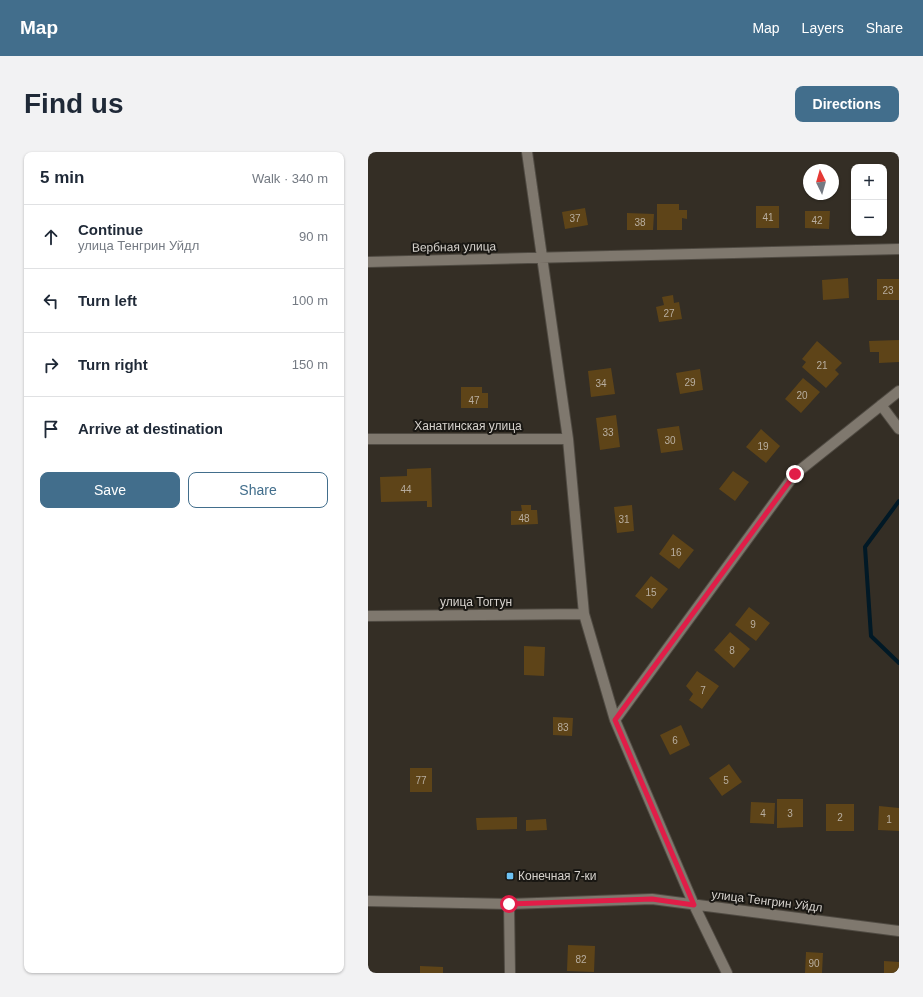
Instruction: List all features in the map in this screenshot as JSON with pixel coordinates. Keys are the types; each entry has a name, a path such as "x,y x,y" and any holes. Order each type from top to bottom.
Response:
{"street":[{"path":"527,152 568,439 584,614 615,720 694,905 728,973"},
{"name":"Вербная улица","path":"368,262 899,249"},
{"path":"615,720 795,474 899,391"},
{"path":"881,405 899,429"},
{"name":"Ханатинская улица","path":"368,439 568,439"},
{"name":"улица Тогтун","path":"368,616 584,614"},
{"name":"улица Тенгрин Уйдл","path":"368,901 509,904 652,899 899,931"},
{"path":"509,904 510,973"}],"building":[{"path":"657,204 679,204 679,210 687,210 687,219 682,218 682,230 657,230"},
{"path":"756,206 779,206 779,228 756,228"},
{"path":"585,208 588,225 565,229 562,212"},
{"path":"805,211 830,211 829,229 805,228"},
{"path":"627,213 654,214 653,230 627,230"},
{"path":"848,278 849,298 823,300 822,280"},
{"path":"877,279 899,279 899,300 877,300"},
{"path":"673,295 674,303 679,302 682,319 659,322 656,307 664,305 662,297"},
{"path":"899,340 899,362 879,363 879,352 870,352 869,341"},
{"path":"817,341 842,363 835,370 839,374 826,388 802,367 806,362 802,359"},
{"path":"611,368 615,394 591,397 588,371"},
{"path":"700,369 703,390 680,394 676,373"},
{"path":"803,378 820,392 801,413 785,399"},
{"path":"461,387 482,387 482,393 488,393 488,408 461,408"},
{"path":"616,415 620,447 600,450 596,418"},
{"path":"679,426 683,450 661,453 657,429"},
{"path":"761,429 780,446 766,463 746,447"},
{"path":"431,468 432,507 427,507 427,501 381,502 380,477 407,476 407,469"},
{"path":"733,471 749,482 735,501 719,489"},
{"path":"521,505 531,505 531,510 537,510 538,524 511,525 511,511 522,511"},
{"path":"632,505 634,531 617,533 614,507"},
{"path":"673,534 694,550 679,569 659,554"},
{"path":"651,576 668,589 652,609 635,596"},
{"path":"749,607 770,623 756,641 735,625"},
{"path":"730,632 750,649 734,668 714,650"},
{"path":"524,646 545,647 544,676 524,675"},
{"path":"697,671 719,686 702,709 689,700 693,694 686,686"},
{"path":"553,717 573,718 572,736 553,735"},
{"path":"681,725 690,745 670,755 660,735"},
{"path":"729,764 742,782 722,796 709,778"},
{"path":"410,768 432,768 432,792 410,792"},
{"path":"777,799 803,799 803,827 777,828"},
{"path":"751,802 775,803 774,824 750,823"},
{"path":"826,804 854,804 854,831 826,831"},
{"path":"879,806 899,808 899,831 878,830"},
{"path":"517,817 517,829 477,830 476,818"},
{"path":"546,819 547,830 526,831 526,820"},
{"path":"568,945 595,946 594,972 567,971"},
{"path":"806,952 823,953 822,973 805,973"},
{"path":"884,961 899,962 899,973 884,973"},
{"path":"420,966 443,967 443,973 420,973"}],"waterway":[{"path":"899,501 865,547 871,636 899,663"}],"place":[{"name":"Конечная 7-ки","path":"510,876"}],"route":[{"path":"509,904 652,899 694,905 615,720 795,474"}]}
